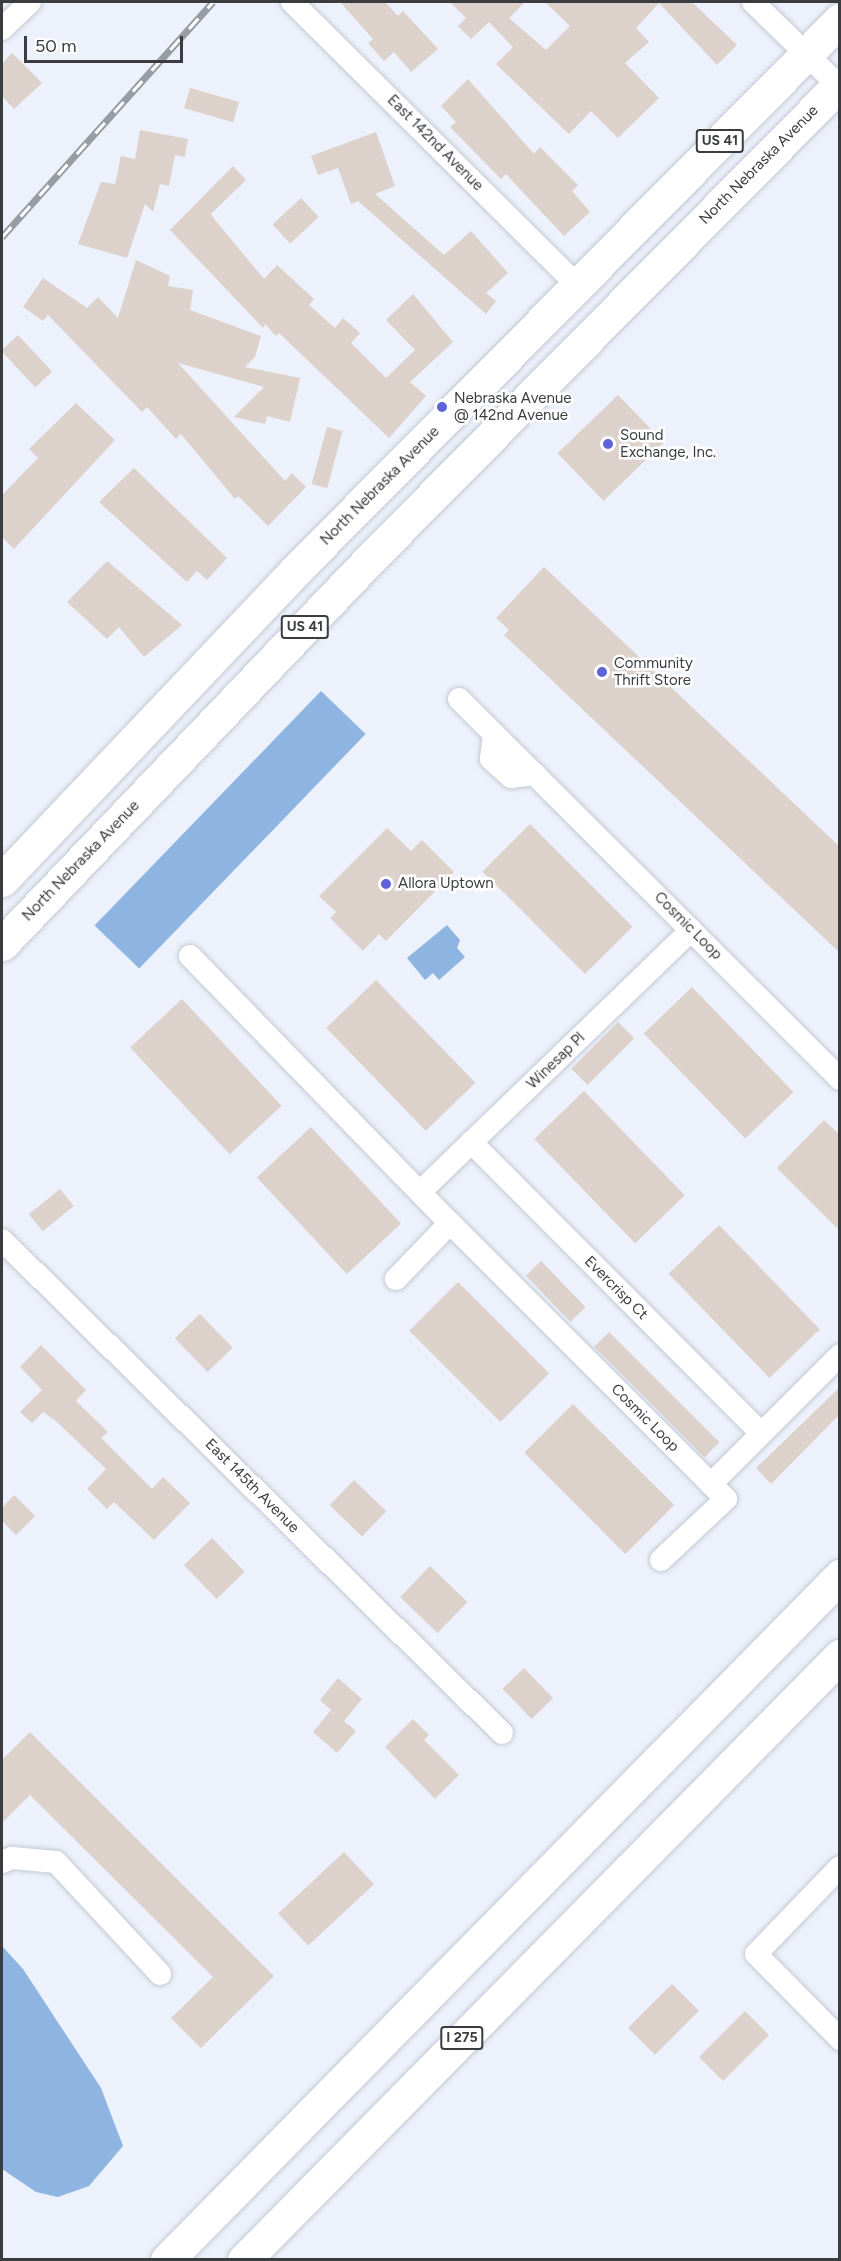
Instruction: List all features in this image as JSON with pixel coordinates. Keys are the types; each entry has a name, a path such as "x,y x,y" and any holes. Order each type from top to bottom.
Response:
{"main road":[{"name":"North Nebraska Avenue","path":"2,880 577,285 838,24"},
{"name":"North Nebraska Avenue","path":"2,944 634,291 839,85"},
{"path":"577,285 609,297 634,291"},
{"path":"167,2259 840,1576"},
{"name":"I 275","path":"244,2259 840,1656"}],"street":[{"path":"2,29 30,2"},
{"name":"East 142nd Avenue","path":"292,2 577,285"},
{"path":"753,2 839,85"},
{"name":"Cosmic Loop","path":"459,699 494,734 491,759 511,777 535,774 840,1079"},
{"name":"Winesap Pl","path":"420,1192 691,930"},
{"name":"Cosmic Loop","path":"190,956 420,1192 711,1484"},
{"name":"Evercrisp Ct","path":"471,1142 761,1433"},
{"path":"396,1279 450,1222"},
{"name":"East 145th Avenue","path":"2,1240 502,1733"},
{"path":"661,1560 726,1499 711,1484 840,1355"},
{"path":"2,1862 12,1858 56,1862 160,1974"},
{"path":"840,1867 756,1954 840,2039"}],"water":[{"path":"321,691 366,734 139,969 95,926"},
{"path":"447,925 460,940 457,948 465,957 439,980 433,973 425,980 407,958"},
{"path":"2,1946 23,1969 101,2088 123,2146 89,2186 58,2197 36,2192 2,2169"}],"building":[{"path":"340,2 385,2 398,16 403,11 438,49 411,72 394,52 384,61 368,43 373,39"},
{"path":"450,2 525,2 509,18 546,50 570,26 545,2 692,2 737,45 717,65 659,3 636,28 649,42 625,63 659,98 618,138 591,111 569,134 496,64 513,47 489,22 471,39 458,26 466,18"},
{"path":"12,53 42,83 14,109 2,96 2,64"},
{"path":"468,79 534,154 540,147 578,185 572,191 590,212 564,236 506,174 501,179 450,127 456,122 441,106"},
{"path":"190,88 239,102 233,122 184,108"},
{"path":"140,130 188,139 185,157 175,155 169,186 160,184 153,212 145,204 127,258 78,244 101,182 115,184 121,156 135,159"},
{"path":"376,132 395,186 375,194 444,255 471,231 508,273 486,293 496,301 486,314 358,201 351,204 338,168 318,175 311,156"},
{"path":"233,166 246,180 211,214 215,220 264,279 277,265 314,299 309,305 335,328 343,318 360,333 351,343 386,378 415,350 386,320 413,294 453,342 410,382 426,396 389,438 279,333 276,336 265,324 263,328 170,230"},
{"path":"301,198 319,217 290,244 272,225"},
{"path":"136,260 170,276 168,286 193,290 190,310 261,336 255,357 245,367 300,378 290,422 267,416 265,424 234,417 264,387 178,363 285,481 292,473 306,487 268,526 238,496 235,499 181,434 176,439 147,407 142,412 48,315 43,321 23,307 43,278 87,308 98,297 118,318"},
{"path":"18,335 52,372 35,387 2,352"},
{"path":"618,395 664,442 603,501 558,453"},
{"path":"76,403 115,440 14,549 2,537 2,495 38,458 29,449"},
{"path":"327,427 342,431 327,488 312,484"},
{"path":"134,468 227,558 207,580 197,571 187,582 99,502"},
{"path":"107,561 182,625 144,657 119,627 107,639 67,602"},
{"path":"544,567 840,847 840,953 504,635 509,630 496,618"},
{"path":"530,824 633,927 585,974 483,871"},
{"name":"Allora Uptown","path":"387,828 411,851 422,840 454,872 386,941 379,934 363,951 330,918 336,912 319,896"},
{"path":"376,980 475,1083 426,1131 326,1028"},
{"path":"692,987 793,1092 745,1139 644,1034"},
{"path":"182,999 282,1106 230,1154 130,1047"},
{"path":"618,1022 634,1038 588,1085 571,1069"},
{"path":"584,1091 685,1195 635,1243 534,1139"},
{"path":"824,1120 840,1135 840,1231 777,1168"},
{"path":"311,1127 401,1224 347,1274 257,1177"},
{"path":"60,1189 74,1206 43,1231 29,1214"},
{"path":"719,1225 820,1329 769,1378 669,1274"},
{"path":"541,1261 585,1307 570,1322 526,1276"},
{"path":"458,1282 549,1373 500,1422 409,1331"},
{"path":"200,1314 233,1348 207,1372 175,1338"},
{"path":"609,1332 719,1442 704,1457 594,1347"},
{"path":"41,1345 86,1390 76,1401 108,1432 101,1438 152,1489 163,1477 190,1503 154,1540 114,1502 107,1509 87,1489 106,1469 56,1421 43,1412 32,1423 20,1412 42,1390 20,1367"},
{"path":"840,1387 840,1414 771,1484 756,1468"},
{"path":"573,1404 674,1505 625,1554 524,1453"},
{"path":"354,1480 386,1511 362,1536 330,1505"},
{"path":"14,1495 35,1516 16,1535 2,1521 2,1508"},
{"path":"212,1538 245,1572 217,1599 184,1565"},
{"path":"430,1566 467,1602 438,1633 400,1597"},
{"path":"524,1668 553,1698 532,1719 502,1689"},
{"path":"338,1678 362,1699 344,1721 356,1731 337,1753 313,1732 331,1710 320,1700"},
{"path":"413,1719 429,1735 424,1740 459,1775 435,1799 385,1747"},
{"path":"30,1732 274,1976 201,2048 171,2018 213,1977 30,1795 2,1823 2,1760"},
{"path":"344,1852 374,1884 308,1946 278,1913"},
{"path":"672,1984 699,2011 655,2055 628,2028"},
{"path":"745,2011 769,2035 723,2081 699,2057"}],"railway":[{"path":"2,237 213,2"}],"place":[{"name":"Nebraska Avenue @ 142nd Avenue","path":"442,407"},
{"name":"Sound Exchange, Inc.","path":"608,444"},
{"name":"Community Thrift Store","path":"602,672"},
{"name":"Allora Uptown","path":"386,884"}]}
